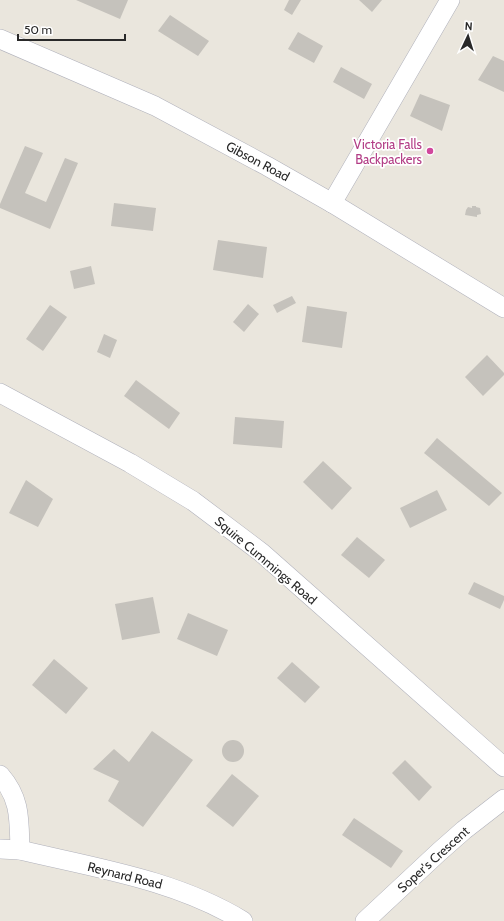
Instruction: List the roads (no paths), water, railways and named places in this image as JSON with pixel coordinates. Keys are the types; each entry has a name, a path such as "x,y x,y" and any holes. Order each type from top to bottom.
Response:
{"street":[{"path":"332,203 450,0"},
{"name":"Gibson Road","path":"0,39 155,106 267,166 332,203 504,308"},
{"name":"Squire Cummings Road","path":"0,393 130,463 193,501 262,553 504,767"},
{"path":"0,775 6,782 16,802 19,819 20,850"},
{"name":"Soper's Crescent","path":"366,921 454,839 504,800"},
{"name":"Reynard Road","path":"0,849 20,850 160,883 223,909 243,921"}],"place":[{"name":"Victoria Falls Backpackers","path":"430,151"}]}
